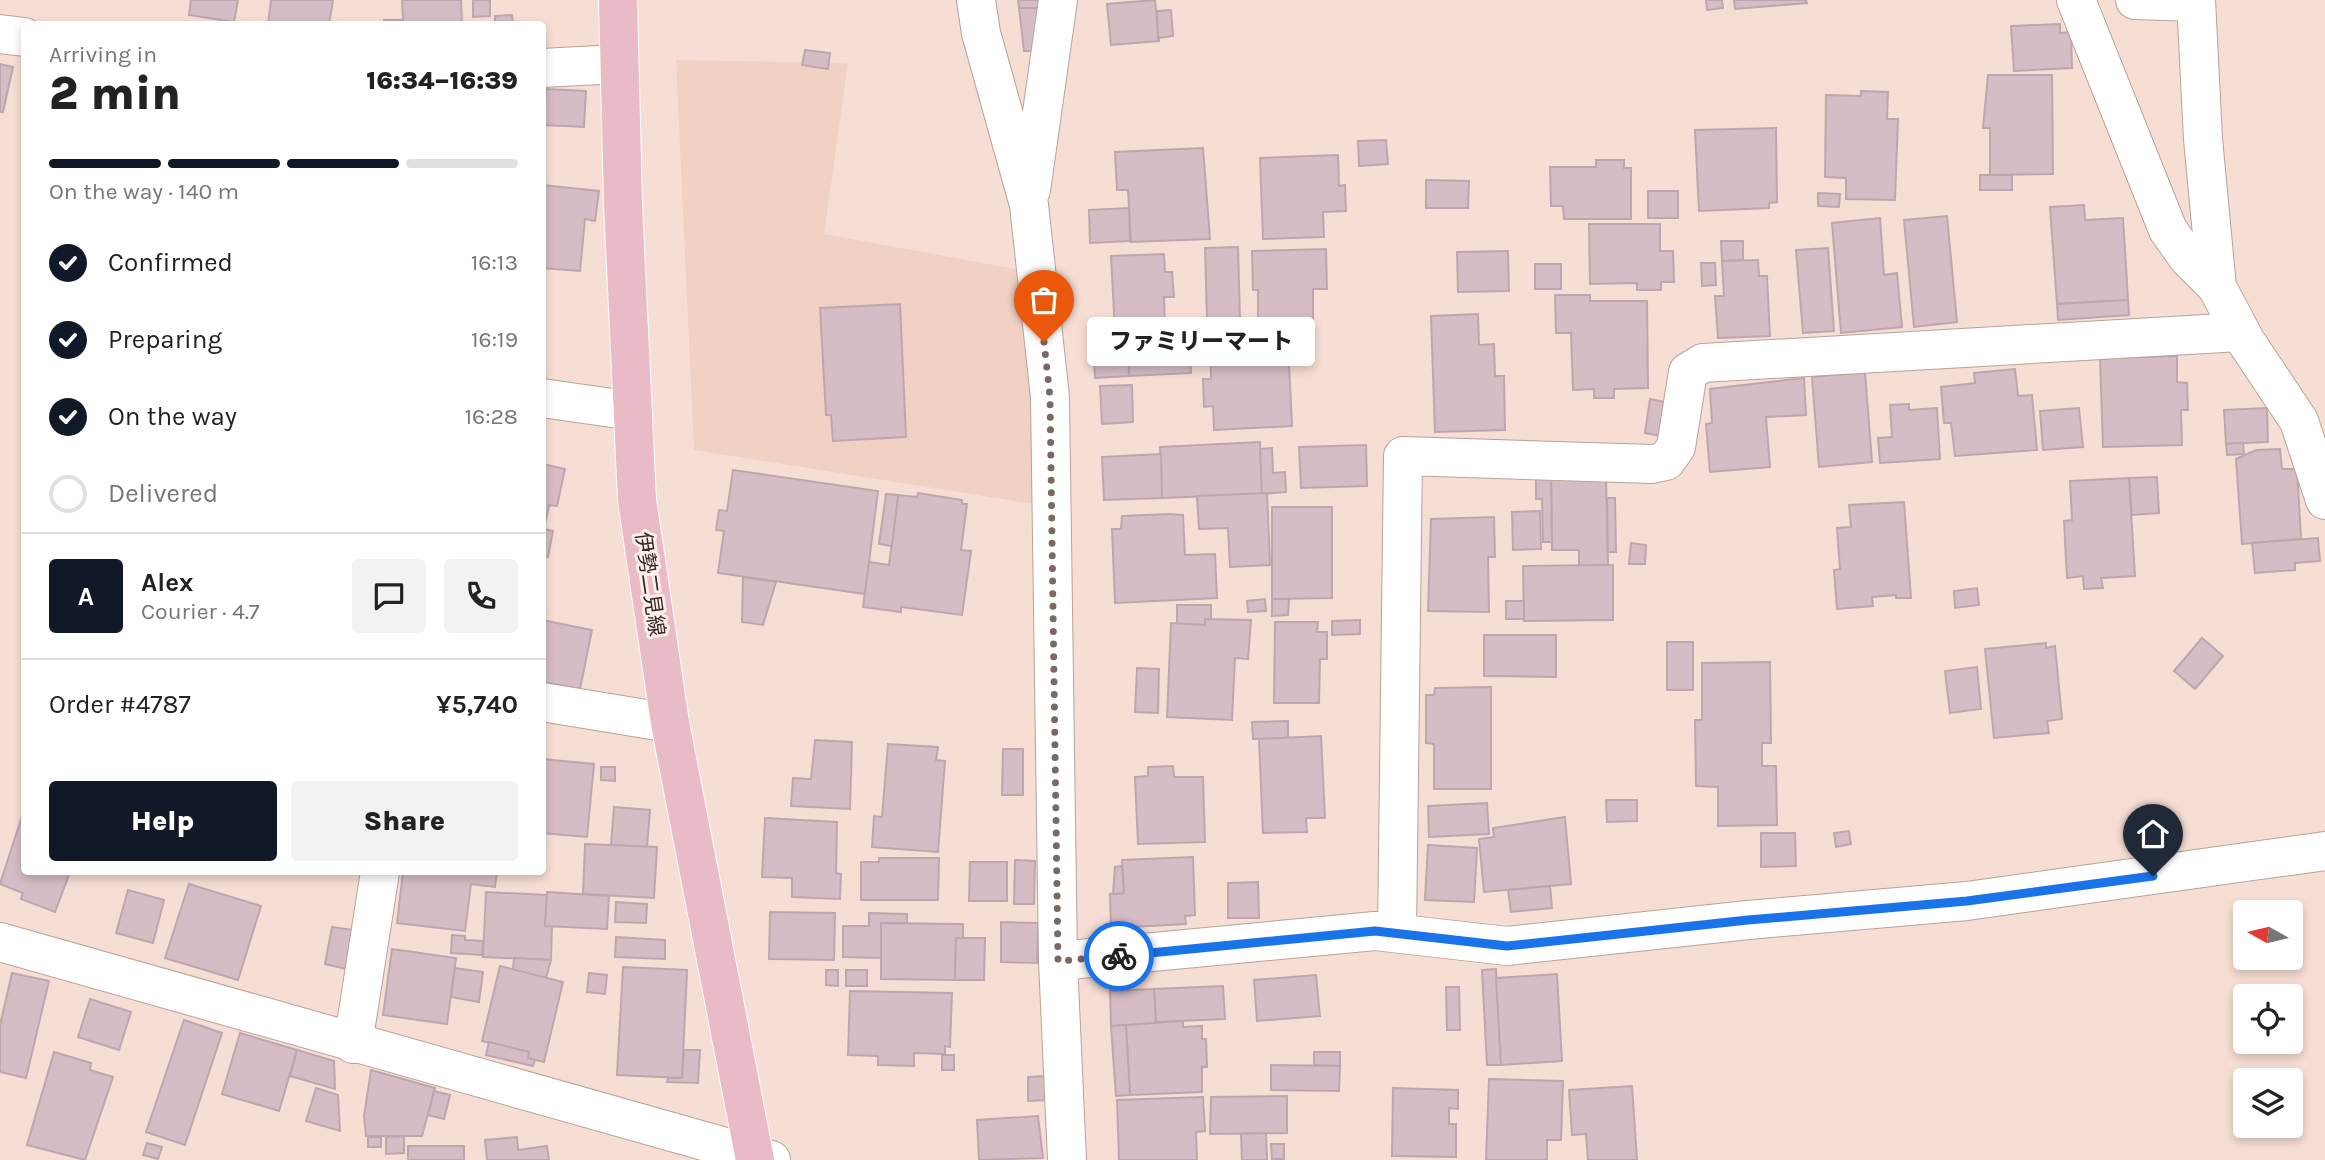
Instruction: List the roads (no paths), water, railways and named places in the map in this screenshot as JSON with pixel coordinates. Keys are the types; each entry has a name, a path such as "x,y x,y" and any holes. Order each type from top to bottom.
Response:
{"main road":[{"name":"伊勢二見線","path":"618,0 618,64 637,500 670,723 760,1158"}],"street":[{"path":"976,0 981,33 1029,205 1050,397 1058,961 1067,1160"},
{"path":"1029,205 1058,0"},
{"path":"2076,0 2168,230 2188,258 2217,287 2240,332 2299,421 2325,500"},
{"path":"2135,0 2196,1 2203,139 2217,287"},
{"path":"0,34 21,37"},
{"path":"546,68 618,64"},
{"path":"1397,933 1403,456 1652,464 1666,461 1676,447 1688,372 1703,363 2240,332"},
{"path":"546,399 634,411"},
{"path":"546,703 670,723"},
{"path":"1058,961 1375,931 1507,946 1748,920 1967,901 2325,852"},
{"path":"353,1044 380,875"},
{"path":"0,942 760,1158"}],"place":[{"name":"ファミリーマート","path":"1044,342"}]}
